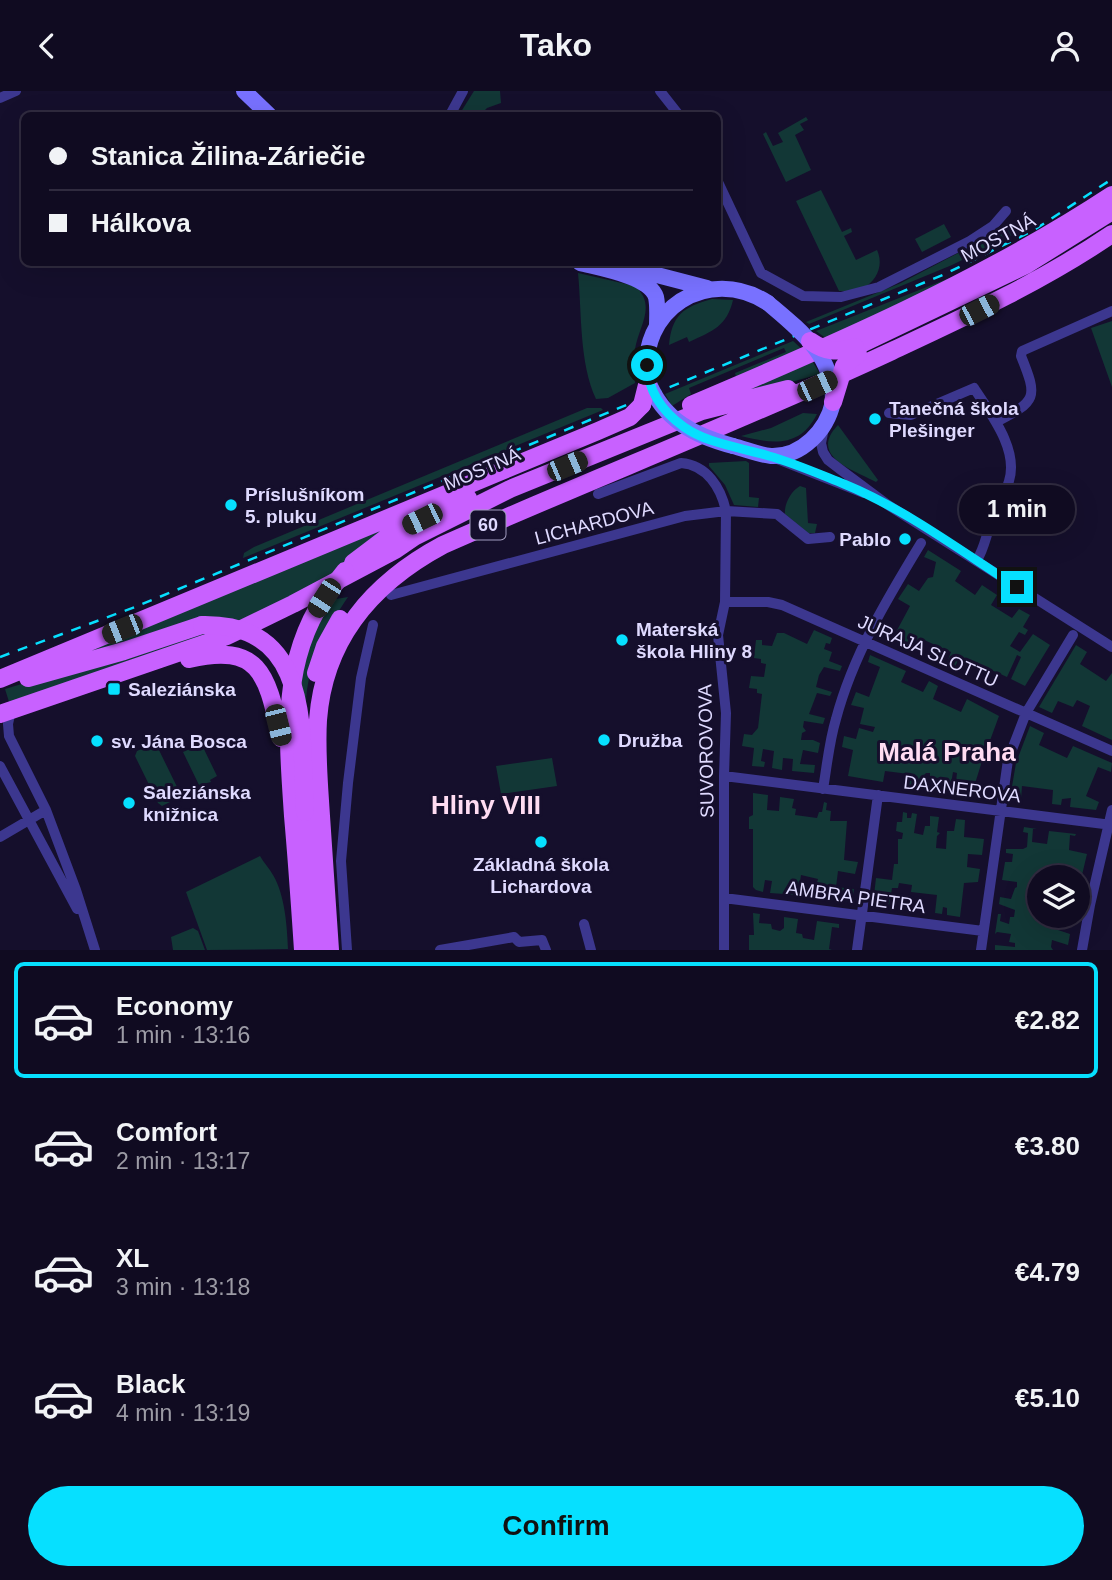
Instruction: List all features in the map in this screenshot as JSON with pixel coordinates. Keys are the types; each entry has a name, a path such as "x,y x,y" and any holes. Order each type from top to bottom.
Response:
{"main road":[{"name":"MOSTNÁ","path":"303,950 290,772 288,718 291,680 302,637 324,598 345,571 390,535 481,492 843,338 1020,252 1112,195"},
{"path":"833,402 845,363 858,354 889,335 1026,265 1112,211"},
{"path":"810,341 824,350 837,352 889,335 1029,271 1112,221"},
{"name":"60","path":"330,950 319,790 318,717 332,660 349,625 382,586 408,565 443,545 852,370 1035,282 1112,234"},
{"path":"395,550 414,537 510,489 690,416 852,370"},
{"path":"0,679 630,417 639,410 643,402 648,381"},
{"path":"6,712 162,659 258,622 395,550 651,442 697,435"},
{"path":"438,499 481,492 518,465"},
{"path":"318,717 312,699 317,668 325,646 349,605 395,560 455,526"},
{"path":"0,679 27,678 124,651 202,625 234,628 254,636 279,657 291,677 298,706 316,950"},
{"path":"162,659 178,662 226,654 244,658 252,664 260,673 272,701 290,772"}],"street":[{"path":"0,98 16,91"},
{"path":"244,91 266,112"},
{"path":"452,112 463,91"},
{"path":"660,91 678,112"},
{"path":"721,188 761,273 803,296 856,294 896,280 970,241 993,226 1006,211"},
{"path":"590,266 636,279 649,286 656,297 657,326 648,356 648,381 656,398 668,413 697,435 769,456 845,484 888,505"},
{"path":"625,266 713,288 743,291 760,298 810,341 828,367 833,402 821,447 826,458 888,505 1112,647"},
{"path":"657,326 685,298 713,288"},
{"path":"996,422 1023,408 1031,398 1032,383 1021,356 1022,351 1112,311"},
{"path":"889,412 911,415 974,388 996,422 1009,452 1010,480 977,561"},
{"path":"769,456 802,446 825,426"},
{"path":"598,494 681,463 691,464 700,468 718,487 726,511"},
{"name":"LICHARDOVA","path":"391,595 685,516 726,511 777,514 808,539 830,537"},
{"name":"SUVOROVOVA","path":"724,950 723,776 726,713 718,635 725,602 726,511"},
{"path":"824,789 835,720 864,641 921,543"},
{"name":"JURAJA SLOTTU","path":"725,602 768,602 782,605 1112,751"},
{"path":"347,950 342,853 361,678 373,625"},
{"path":"981,950 1008,760 1026,713 1073,635"},
{"path":"6,712 9,736 46,810 95,950"},
{"path":"18,753 0,765 87,927"},
{"name":"DAXNEROVA","path":"723,776 1110,825"},
{"path":"857,950 878,796"},
{"path":"0,837 46,810"},
{"path":"1082,950 1112,810"},
{"name":"AMBRA PIETRA","path":"724,898 983,931"},
{"path":"584,924 591,950"},
{"path":"440,950 514,937 519,942 542,940 546,950"}],"green space":[{"path":"474,91 500,91 501,103 483,112 461,112"},
{"path":"806,117 808,120 800,124 804,130 795,135 811,170 786,182 763,134 766,132 773,146 783,142 778,133"},
{"path":"821,190 842,232 851,228 852,232 844,236 856,260 877,250 880,261 878,272 872,282 862,289 839,291 796,201"},
{"path":"944,224 951,237 922,252 915,239"},
{"path":"1002,230 1023,230 952,265 809,324 806,322 901,283 988,234"},
{"path":"578,273 635,286 645,301 645,316 634,353 635,383 608,398 596,399 587,369"},
{"path":"952,277 953,279 827,339 816,331"},
{"path":"712,299 733,300 723,322 712,331 689,342 687,337 669,345 676,319 693,305"},
{"path":"1112,321 1112,387 1091,328"},
{"path":"793,341 803,350 736,377 735,373 786,352 784,348 689,388 691,394 672,406 665,394"},
{"path":"811,359 820,374 709,405"},
{"path":"587,408 603,410 243,558 244,553 254,547"},
{"path":"803,413 817,414 810,425 794,438 775,442 741,436 771,428"},
{"path":"838,425 878,480 876,482 846,467 831,453 828,445 830,436"},
{"path":"709,463 749,463 749,497 759,498 758,507 734,505 725,485 709,466"},
{"path":"800,486 806,488 808,523 817,524 815,533 808,533 785,514 789,498"},
{"path":"400,522 356,552 330,577 244,623 209,617 124,646 62,660"},
{"path":"928,550 961,571 955,581 975,595 982,585 997,595 991,605 1012,618 1019,609 1030,615 1023,627 1028,630 1025,635 1019,632 1010,646 1020,652 1033,634 1050,645 1025,686 1011,679 1021,657 1017,655 1007,677 960,656 954,669 946,665 951,652 922,639 916,652 879,635 883,628 895,634 910,606 898,599 908,584 919,591 928,578 933,577 936,562 924,557"},
{"path":"348,597 319,647 310,675 306,704 299,675 303,658 330,600"},
{"path":"814,630 832,638 824,649 832,652 829,661 842,666 840,671 824,667 819,675 816,687 832,692 830,696 817,693 809,714 825,718 823,724 804,721 803,727 806,731 802,733 801,740 820,743 818,753 803,750 800,764 815,765 814,773 792,771 793,759 783,758 782,770 772,768 774,751 763,749 761,761 765,762 764,767 752,766 754,748 742,746 744,734 752,735 758,728 762,694 757,693 757,689 749,688 751,676 764,677 766,664 761,663 761,659 754,658 756,640 762,640 762,645 772,646 777,633 784,633 807,644"},
{"path":"221,632 10,705 5,689 184,635"},
{"path":"1076,645 1087,652 1080,664 1106,681 1112,673 1112,740 1082,726 1090,706 1077,700 1073,707 1058,701 1052,713 1039,707"},
{"path":"870,655 906,671 901,682 923,692 929,681 938,686 933,699 961,712 967,699 999,716 988,746 1000,751 996,761 983,758 973,790 955,790 957,773 953,772 950,790 947,791 948,779 930,777 930,773 923,776 921,787 908,786 909,774 885,771 883,782 848,776 853,750 842,747 844,736 856,739 859,728 873,732 875,727 860,724 864,708 851,705 856,692 869,697 880,667 868,662"},
{"path":"1030,726 1044,733 1039,745 1067,758 1073,746 1112,763 1111,772 1098,767 1086,796 1099,802 1096,810 1070,807 1071,798 1062,799 1061,805 1052,804 1053,790 1022,786 1021,799 1010,798 1016,763"},
{"path":"201,743 217,776 210,780 211,782 199,785 183,752"},
{"path":"153,744 157,746 180,793 178,798 162,806 135,756 137,751"},
{"path":"552,758 557,786 501,794 496,766"},
{"path":"753,793 768,795 767,810 779,811 780,797 794,799 792,808 796,809 795,815 817,818 819,812 822,812 824,802 827,803 826,810 831,811 830,821 847,821 844,860 858,862 855,874 838,871 836,887 854,889 852,902 813,897 818,879 801,875 798,895 770,893 772,881 765,880 763,892 753,887 753,829 749,829 749,817 753,815"},
{"path":"903,812 907,813 907,818 911,818 912,813 917,814 914,833 923,835 925,826 930,826 930,816 939,817 937,832 940,833 937,836 936,848 946,849 947,831 954,831 956,819 965,820 964,837 984,839 982,855 968,854 967,867 980,869 978,882 964,883 960,917 947,915 947,908 943,907 942,914 935,913 937,895 911,892 912,885 899,883 898,888 892,888 889,907 873,904 876,878 892,880 894,864 898,864 898,839 902,839 903,833 896,831 897,822 902,822"},
{"path":"1024,827 1037,829 1033,829 1032,842 1047,844 1049,831 1076,834 1070,835 1069,850 1087,854 1084,865 1027,865 1027,928 1055,928 1070,934 1068,945 1052,940 1053,950 995,950 995,945 1015,947 1015,943 1009,942 1011,934 995,934 998,914 1001,914 1000,921 1009,924 1010,917 1014,917 1015,910 999,904 1000,897 1011,899 1017,887 1017,882 1002,880 1005,862 1012,862 1013,854 1006,853 1006,849 1027,847 1028,833 1023,832"},
{"path":"260,856 273,875 283,901 288,949 207,950 186,892"},
{"path":"753,913 760,914 759,923 771,924 772,929 780,931 784,928 784,917 798,919 796,933 802,934 803,938 814,940 817,921 839,924 839,928 832,927 829,949 832,950 749,950 749,935 754,935"},
{"path":"193,928 198,931 205,950 173,950 171,937"}],"railway":[{"path":"0,657 135,607 945,274 1034,230 1112,179"}],"place":[{"name":"Tanečná škola Plešinger","path":"875,419"},
{"name":"Príslušníkom 5. pluku","path":"231,505"},
{"name":"Pablo","path":"905,539"},
{"name":"Materská škola Hliny 8","path":"622,640"},
{"name":"Saleziánska","path":"114,689"},
{"name":"Družba","path":"604,740"},
{"name":"sv. Jána Bosca","path":"97,741"},
{"name":"Saleziánska knižnica","path":"129,803"},
{"name":"Základná škola Lichardova","path":"541,842"}],"district":[{"name":"Malá Praha","path":"947,752"},
{"name":"Hliny VIII","path":"486,805"}],"route":[{"path":"647,365 648,381 659,403 682,426 713,441 769,456 845,484 888,505 1017,587"}]}
